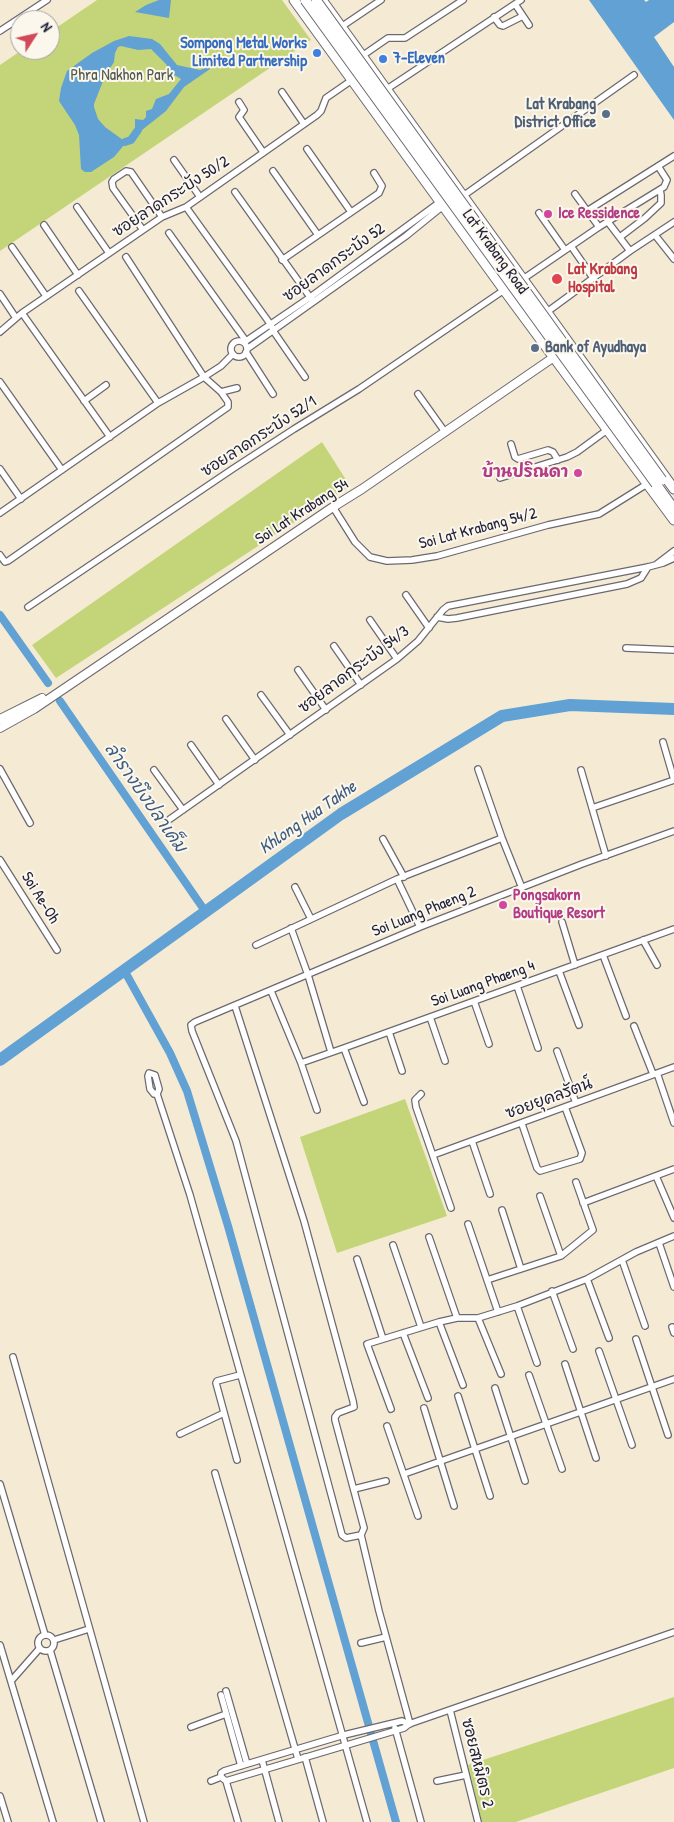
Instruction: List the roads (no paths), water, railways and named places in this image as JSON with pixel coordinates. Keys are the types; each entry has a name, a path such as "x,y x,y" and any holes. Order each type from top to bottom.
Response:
{"main road":[{"name":"Lat Krabang Road","path":"294,0 504,290 674,520"},
{"path":"305,0 674,509"},
{"path":"316,0 674,497"},
{"name":"Lat Krabang Road","path":"322,0 674,489"},
{"path":"554,357 571,345"},
{"name":"Soi Lat Krabang 54","path":"64,687 362,489 554,357"},
{"path":"0,720 64,687"},
{"path":"0,728 34,709 64,687"}],"street":[{"path":"32,10 48,0"},
{"path":"341,27 381,0"},
{"path":"362,56 388,38 405,38 463,0"},
{"path":"387,89 518,2 523,16 529,25"},
{"path":"494,17 503,26 523,16"},
{"path":"463,196 634,75"},
{"name":"ซอยลาดกระบัง 50/2","path":"0,332 46,296 162,217 186,207 319,114 326,98 352,80"},
{"path":"282,92 304,124"},
{"path":"239,102 244,110 239,117 263,152"},
{"path":"307,149 351,212"},
{"path":"587,211 674,156"},
{"path":"174,160 200,197"},
{"path":"523,279 599,227 660,190 668,182 658,166"},
{"path":"143,230 113,188 112,182 114,179 126,171 131,172 162,217"},
{"path":"273,171 318,235"},
{"path":"282,260 382,190 382,184 374,173"},
{"path":"620,237 661,203 660,190"},
{"path":"235,192 312,300"},
{"path":"576,194 599,227"},
{"name":"ซอยลาดกระบัง 52","path":"272,327 239,356 233,354 233,344 244,341 272,327 312,300 442,204"},
{"path":"77,207 109,254"},
{"path":"186,207 272,327 305,377"},
{"path":"539,213 565,250"},
{"path":"608,222 630,251"},
{"path":"547,312 630,251 674,222"},
{"path":"44,225 78,275"},
{"path":"169,233 244,341 247,346 246,350 273,394"},
{"path":"655,235 674,260"},
{"path":"571,246 593,278"},
{"path":"12,247 46,296"},
{"path":"2,558 8,562 228,407 228,402 221,392 204,377 126,257"},
{"name":"ซอยลาดกระบัง 52/1","path":"28,607 242,463 360,389 504,290"},
{"path":"79,291 158,403"},
{"path":"0,294 16,318"},
{"path":"22,313 110,437"},
{"path":"0,513 158,403 221,366 233,354"},
{"path":"0,382 62,470"},
{"path":"84,401 106,385"},
{"path":"221,392 237,388"},
{"path":"418,394 445,432"},
{"path":"500,478 558,460 576,452 607,430"},
{"path":"511,444 515,457 518,459 548,450 553,452 558,460"},
{"path":"0,469 21,499"},
{"name":"Soi Lat Krabang 54/2","path":"333,507 355,542 370,557 387,561 412,560 437,556 599,514 647,484"},
{"name":"ซอยลาดกระบัง 54/3","path":"657,564 674,551"},
{"name":"ซอยลาดกระบัง 54/3","path":"170,819 397,659 410,649 443,610 452,605 668,562 674,558"},
{"path":"437,617 448,620 626,584 641,578 648,566"},
{"path":"406,595 429,628"},
{"path":"370,620 397,659"},
{"path":"334,646 361,685"},
{"path":"626,648 674,650"},
{"path":"298,670 326,710"},
{"path":"262,695 290,736"},
{"path":"226,719 255,760"},
{"path":"592,808 674,780 663,742"},
{"path":"191,745 219,785"},
{"path":"0,769 30,823"},
{"path":"478,769 522,888"},
{"path":"154,770 182,810"},
{"path":"581,770 606,856"},
{"name":"Soi Luang Phaeng 2","path":"360,1535 346,1538 342,1535 236,1141 191,1025 420,927 674,832"},
{"path":"256,945 401,878 502,838"},
{"path":"383,840 401,878 420,927"},
{"name":"Soi Ae-Oh","path":"0,860 57,950"},
{"path":"295,888 311,919"},
{"path":"562,922 575,965"},
{"path":"292,928 331,1052"},
{"name":"Soi Luang Phaeng 4","path":"301,1062 674,929"},
{"path":"643,940 657,965"},
{"path":"603,954 626,1016"},
{"path":"559,971 579,1025"},
{"path":"517,986 538,1048"},
{"path":"271,991 301,1062 317,1110"},
{"path":"474,1001 489,1044"},
{"path":"235,1006 304,1221 353,1401 354,1407 338,1413 335,1417 364,1528 360,1535 410,1724"},
{"path":"430,1017 445,1061"},
{"path":"634,1026 674,1122"},
{"path":"389,1032 402,1071"},
{"path":"344,1048 364,1102"},
{"path":"557,1051 576,1103"},
{"name":"ซอยยุคลรัตน์","path":"433,1155 674,1067"},
{"path":"157,1094 190,1195 368,1822"},
{"path":"421,1094 416,1097 415,1102 452,1208"},
{"path":"522,1124 538,1170 542,1171 580,1158 582,1153 565,1107"},
{"path":"472,1141 490,1194"},
{"path":"583,1202 674,1169"},
{"path":"656,1176 674,1218"},
{"path":"487,1280 561,1256 593,1230 576,1182"},
{"path":"540,1196 561,1256"},
{"path":"502,1210 521,1269"},
{"path":"468,1224 498,1312"},
{"path":"391,1409 367,1344 439,1322 457,1318 478,1318 517,1306 587,1279 636,1252 674,1236"},
{"path":"429,1237 457,1318"},
{"path":"659,1243 674,1287"},
{"path":"394,1245 421,1328"},
{"path":"357,1259 384,1339"},
{"path":"622,1260 645,1326"},
{"path":"587,1279 609,1338"},
{"path":"552,1291 573,1349"},
{"path":"517,1306 537,1363"},
{"path":"478,1318 501,1374"},
{"path":"439,1322 463,1384"},
{"path":"403,1333 428,1398"},
{"path":"636,1339 668,1435"},
{"path":"599,1351 632,1446"},
{"path":"13,1357 88,1629 144,1822"},
{"path":"565,1364 596,1458"},
{"path":"237,1460 216,1382 240,1375"},
{"path":"529,1375 562,1469"},
{"path":"404,1474 674,1379"},
{"path":"495,1388 525,1481"},
{"path":"458,1396 490,1496"},
{"path":"424,1408 454,1506"},
{"path":"180,1434 224,1413"},
{"path":"387,1426 418,1516"},
{"path":"215,1473 298,1759"},
{"path":"354,1490 386,1481"},
{"path":"0,1484 45,1635"},
{"path":"54,1640 88,1629"},
{"path":"210,1781 264,1769 387,1733 402,1721 410,1724 674,1632"},
{"path":"40,1648 45,1651 50,1650 54,1646 54,1640 50,1636 45,1635"},
{"path":"11,1681 40,1648 39,1640 45,1635"},
{"path":"361,1643 386,1637"},
{"path":"0,1645 53,1822"},
{"path":"50,1650 101,1822"},
{"path":"226,1691 244,1765"},
{"path":"221,1695 244,1765"},
{"name":"ซอยสหมิตร 2","path":"450,1710 478,1822"},
{"path":"191,1726 226,1714"},
{"path":"238,1822 222,1772 355,1732 385,1726 395,1727"},
{"path":"395,1727 421,1822"},
{"path":"305,1757 323,1822"},
{"path":"262,1760 279,1822"},
{"path":"437,1781 466,1775"},
{"path":"0,1796 8,1822"}],"water":[{"path":"159,0 171,0 169,18 135,12 146,5"},
{"path":"589,0 644,0 646,2 649,0 674,0 674,22 654,37 674,67 674,120"},
{"path":"129,36 152,39 160,44 177,65 200,70 209,67 210,69 184,87 166,111 142,130 138,130 135,127 135,119 143,120 146,117 146,111 152,109 156,99 169,94 181,79 171,73 166,64 151,49 138,50 118,47 114,62 105,76 94,107 98,119 105,127 123,140 124,145 114,157 91,172 85,172 81,169 79,135 75,125 59,101 61,88 67,71 92,53 114,41"}],"waterway":[{"path":"125,142 131,140 138,130"},
{"name":"ลำรางบึงปลาเค็ม","path":"0,615 48,683"},
{"name":"ลำรางบึงปลาเค็ม","path":"60,701 205,911"},
{"name":"Khlong Hua Takhe","path":"0,1060 341,814 502,716 570,705 674,709"},
{"path":"124,970 170,1053 187,1091 228,1226 396,1822"}],"place":[{"name":"Sompong Metal Works Limited Partnership","path":"317,53"},
{"name":"7-Eleven","path":"383,59"},
{"name":"Lat Krabang District Office","path":"606,114"},
{"name":"Ice Ressidence","path":"548,214"},
{"name":"Lat Krabang Hospital","path":"557,279"},
{"name":"Bank of Ayudhaya","path":"535,348"},
{"name":"บ้านปริณดา","path":"578,473"},
{"name":"Pongsakorn Boutique Resort","path":"503,905"}],"park label":[{"name":"Phra Nakhon Park","path":"122,76"}]}
